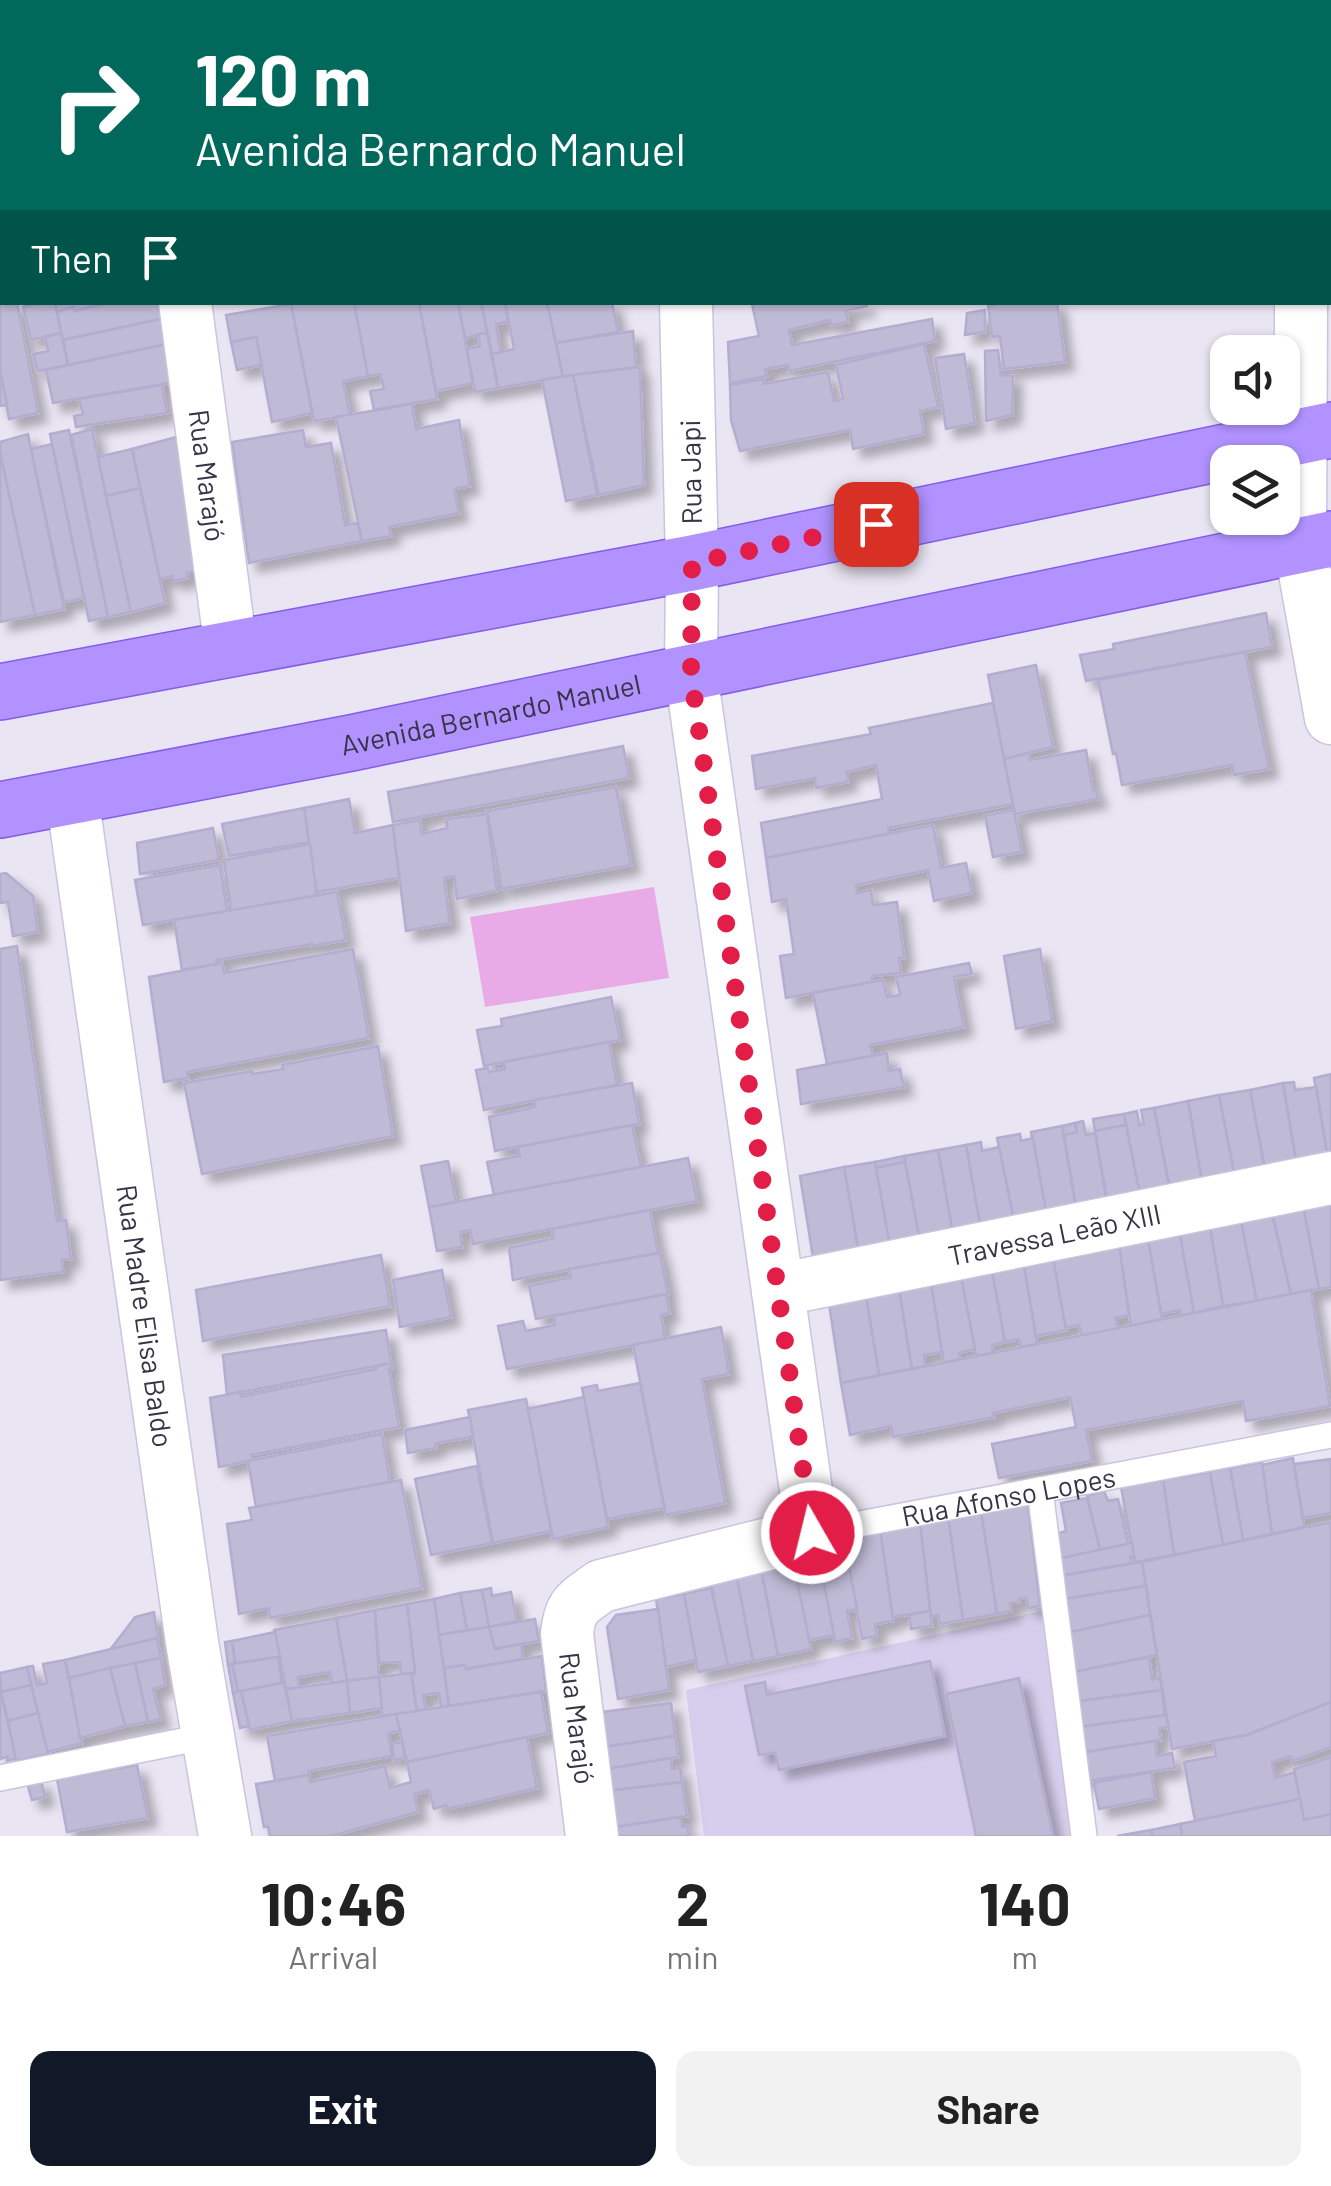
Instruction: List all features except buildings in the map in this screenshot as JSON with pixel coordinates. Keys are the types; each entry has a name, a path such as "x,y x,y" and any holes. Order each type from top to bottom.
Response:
{"main road":[{"path":"0,692 692,563 1315,433"},
{"name":"Avenida Bernardo Manuel","path":"0,810 351,743 1316,542"}],"street":[{"name":"Rua Marajó","path":"186,305 231,648"},
{"name":"Rua Japi","path":"686,305 691,673 812,1533"},
{"path":"1300,305 1315,433 1316,542 1331,718"},
{"name":"Rua Madre Elisa Baldo","path":"72,796 186,1603 225,1836"},
{"name":"Travessa Leão XIII","path":"778,1290 1331,1178"},
{"name":"Rua Afonso Lopes","path":"577,1603 601,1586 812,1533"},
{"name":"Rua Marajó","path":"577,1603 569,1614 567,1634 592,1836"}],"lane":[{"name":"Rua Afonso Lopes","path":"812,1533 1331,1434"},
{"path":"1040,1490 1084,1836"},
{"path":"0,1778 208,1736"}],"shaded area":[{"path":"654,887 669,978 485,1007 470,917"},
{"path":"1042,1611 1078,1836 704,1836 686,1690"}],"route":[{"path":"812,1533 691,673 692,563 876,524"}]}
